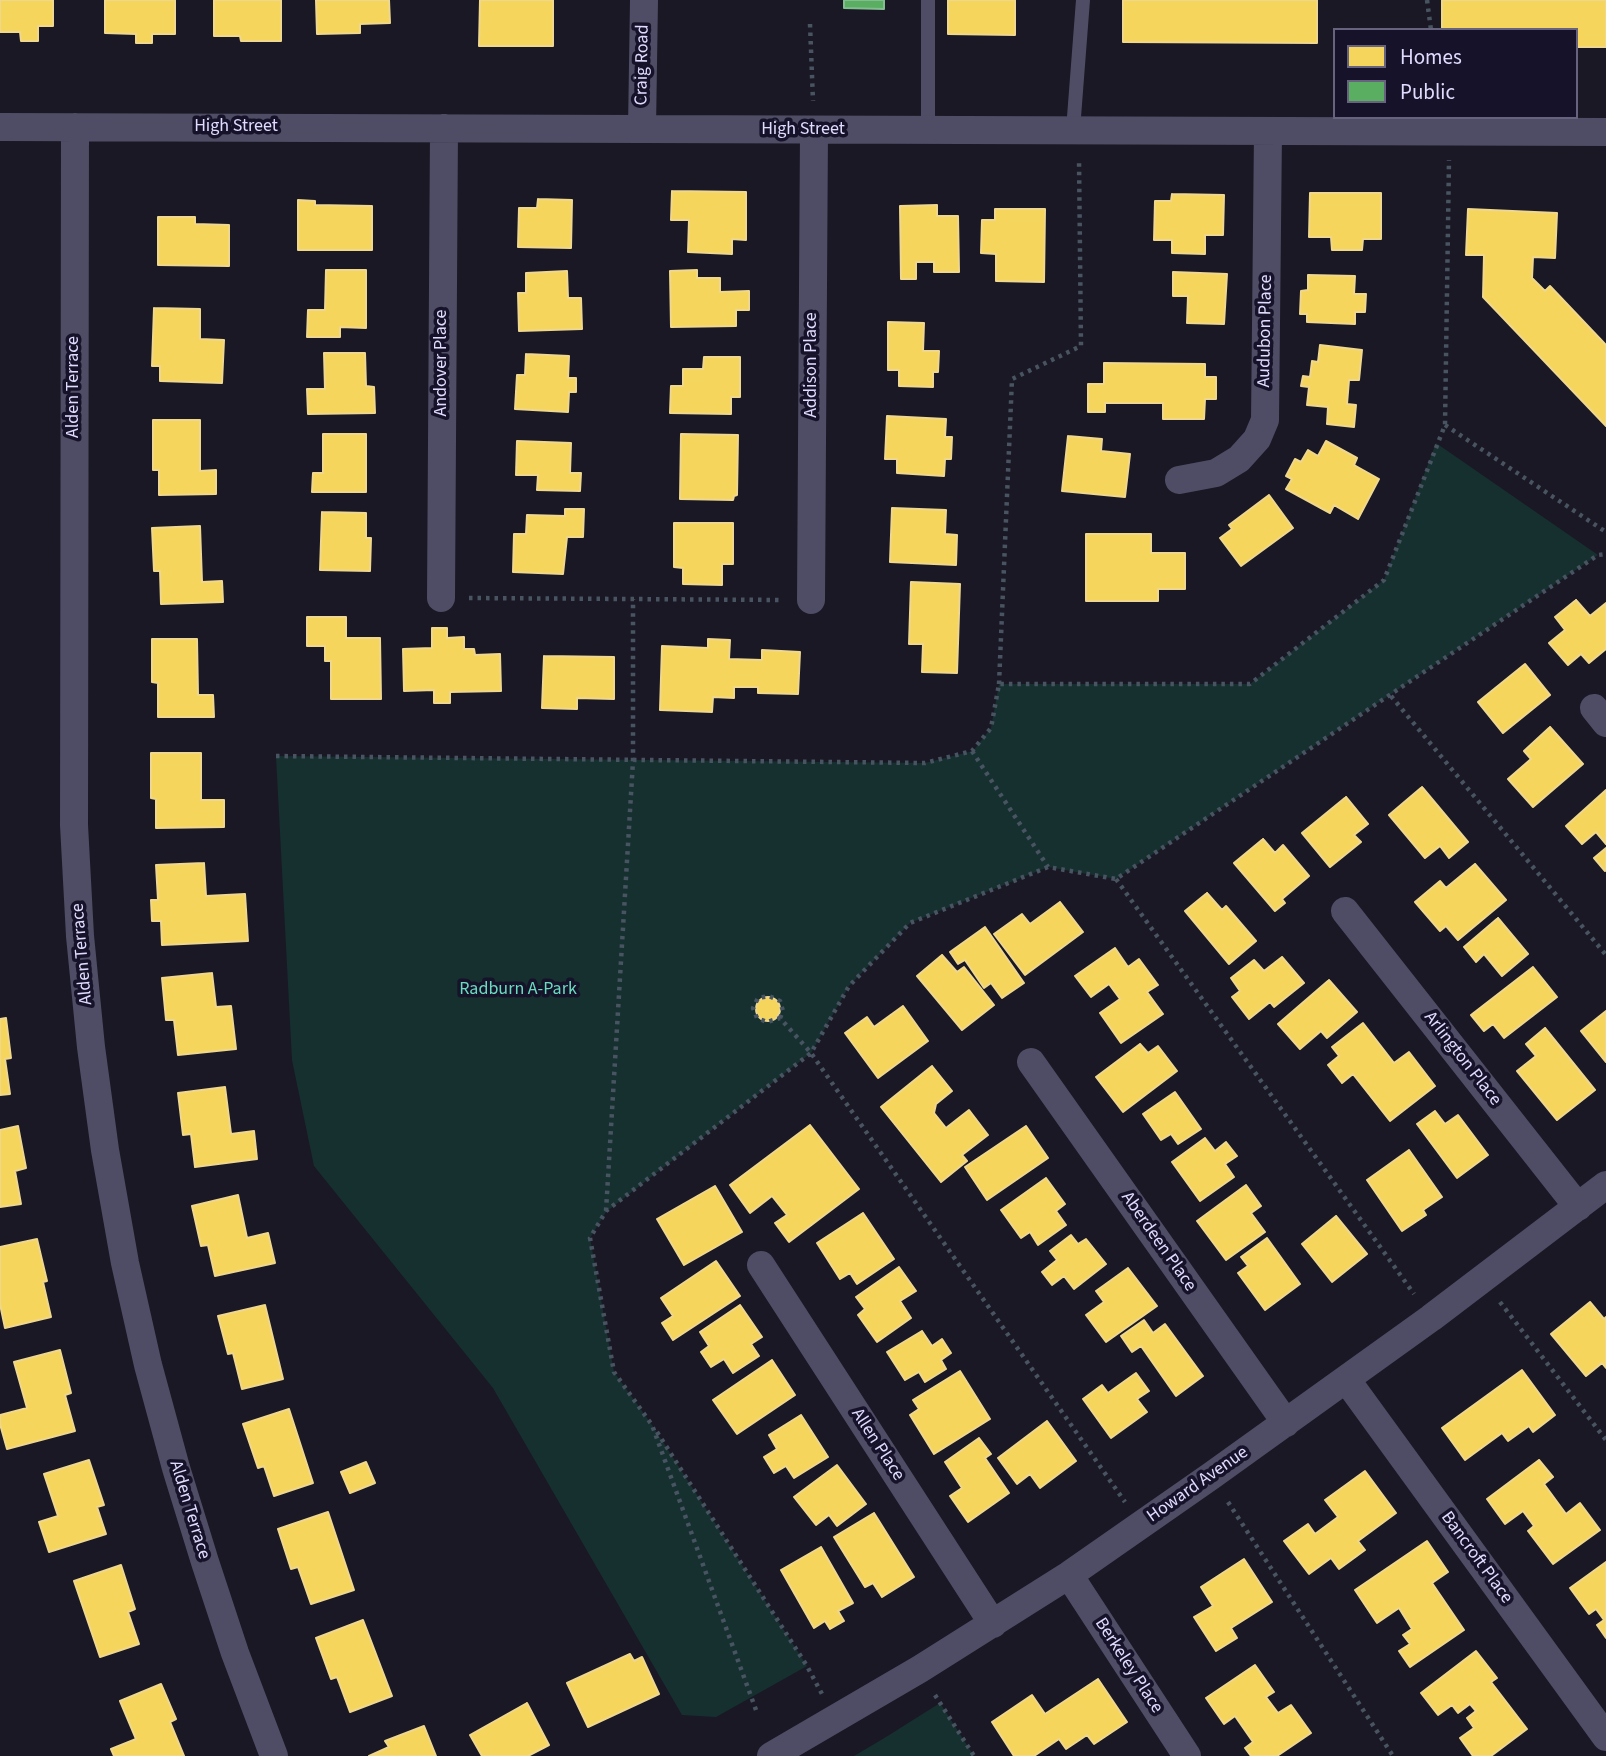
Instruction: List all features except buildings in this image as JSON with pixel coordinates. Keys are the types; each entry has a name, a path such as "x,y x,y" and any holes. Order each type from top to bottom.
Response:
{"street":[{"name":"Craig Road","path":"642,129 644,0"},
{"name":"High Street","path":"0,127 1606,132"},
{"name":"Alden Terrace","path":"75,127 74,825 80,936 91,1047 105,1150 125,1263 152,1378 205,1562 235,1653 274,1756"},
{"name":"Andover Place","path":"441,598 444,128"},
{"name":"Addison Place","path":"811,600 814,130"},
{"name":"Audubon Place","path":"1179,480 1216,473 1239,459 1257,439 1265,420 1268,131"},
{"name":"Arlington Place","path":"1345,911 1578,1207"},
{"name":"Aberdeen Place","path":"1031,1062 1286,1423"},
{"name":"Howard Avenue","path":"771,1756 920,1669 1069,1575 1431,1318 1606,1185"},
{"name":"Allen Place","path":"761,1265 993,1624"},
{"name":"Bancroft Place","path":"1346,1379 1606,1737"},
{"name":"Berkeley Place","path":"1069,1575 1187,1756"}],"lane":[{"path":"928,0 928,130"},
{"path":"1076,130 1083,0"}],"path":[{"path":"1427,0 1431,28"},
{"path":"810,24 814,130"},
{"path":"276,756 925,763 972,751 990,728 999,684 1012,379 1081,345 1076,130"},
{"path":"999,684 1250,684 1384,580 1445,425 1449,131"},
{"path":"1445,425 1606,532"},
{"path":"836,1719 807,1666 652,1425 614,1372 590,1238 606,1212 811,1053 849,986 910,923 1048,867 1116,879 1598,555 1606,554"},
{"path":"441,598 811,600"},
{"path":"606,1212 633,761 633,599"},
{"path":"1391,696 1606,955"},
{"path":"972,751 1048,867"},
{"path":"1116,879 1431,1318"},
{"path":"769,996 780,1001 783,1011 780,1018 767,1022 757,1018 753,1008 758,998 769,996"},
{"path":"780,1018 811,1053 1142,1525"},
{"path":"1483,1280 1606,1440"},
{"path":"652,1425 757,1710"},
{"path":"1211,1476 1394,1756"},
{"path":"920,1669 974,1756"}],"green space":[{"name":"Radburn A-Park","path":"1436,443 1598,555 1116,879 1048,867 910,923 849,986 811,1053 606,1212 590,1238 614,1372 652,1425 807,1666 716,1717 682,1715 493,1388 314,1166 292,1060 276,756 925,763 973,751 991,728 999,684 1250,684 1384,580"},
{"path":"940,1703 974,1756 854,1756 886,1737"}]}
